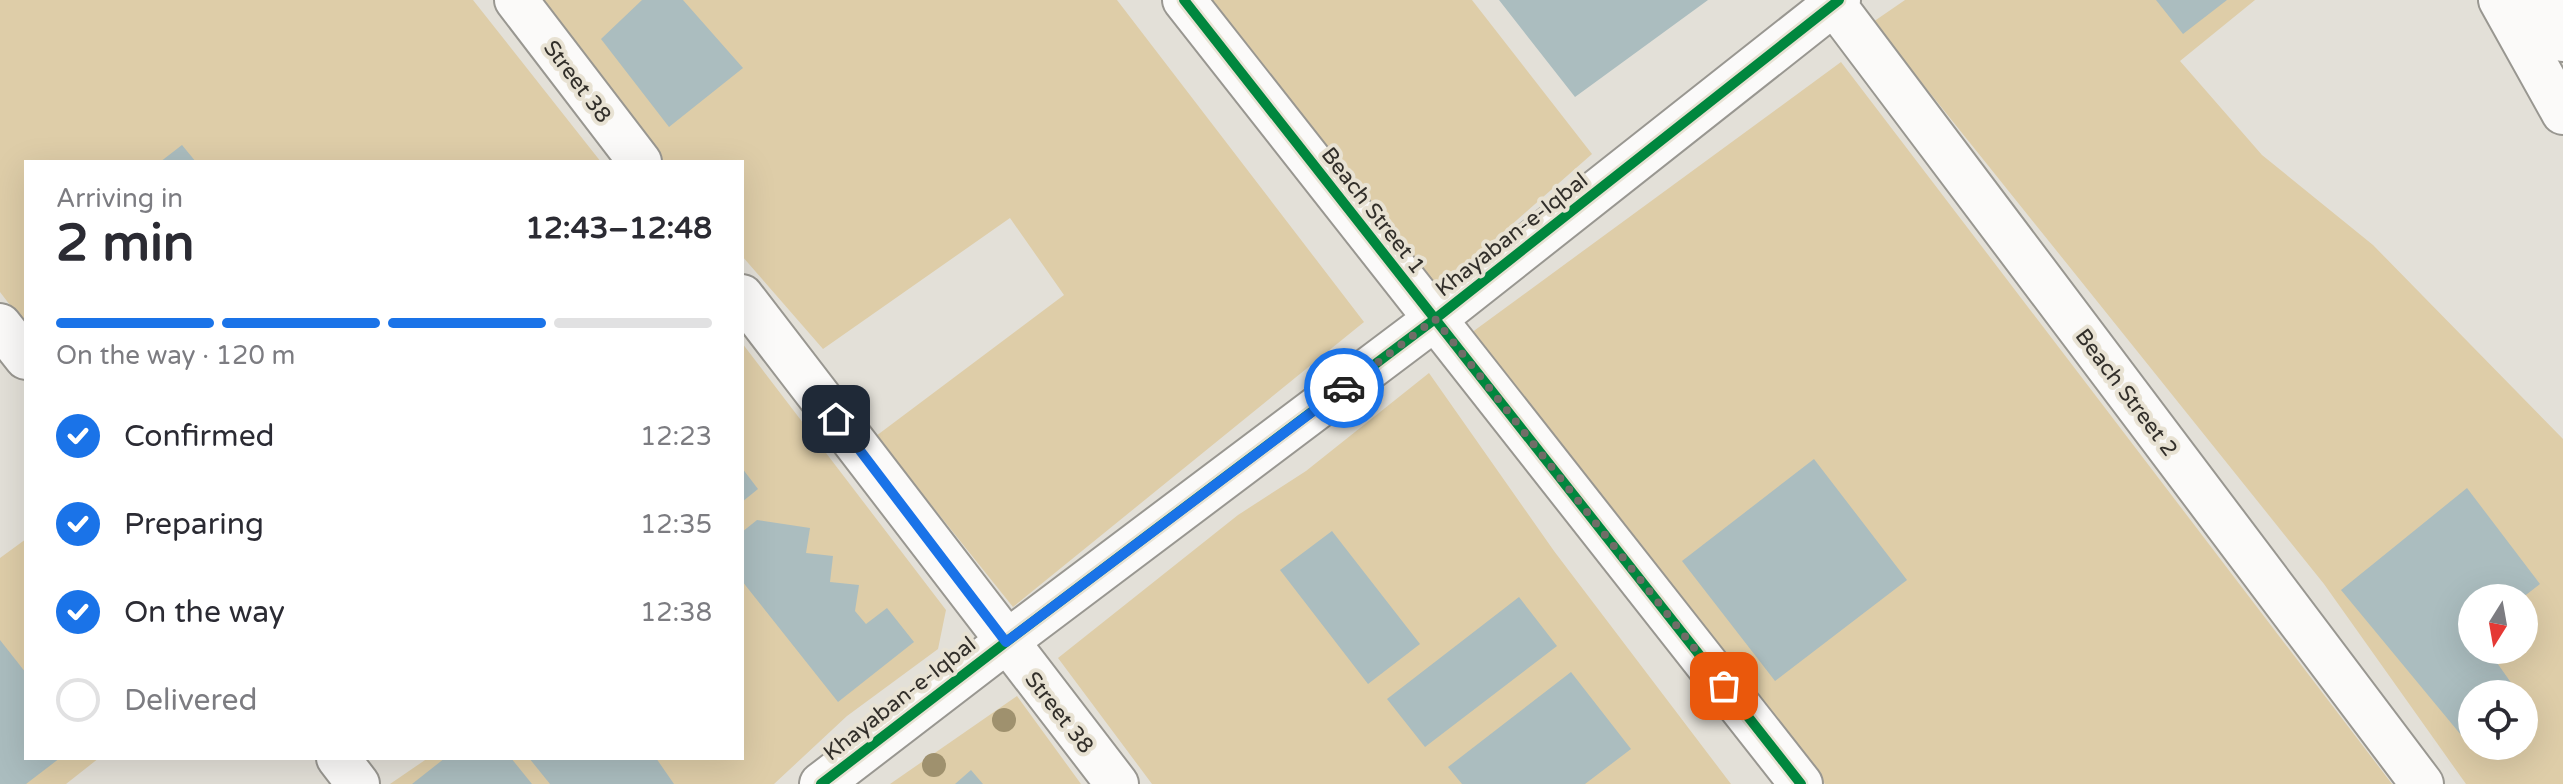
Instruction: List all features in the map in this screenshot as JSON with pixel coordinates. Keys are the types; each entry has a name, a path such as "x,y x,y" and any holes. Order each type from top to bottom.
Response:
{"main road":[{"path":"2541,0 2563,39"}],"street":[{"name":"Street 38","path":"516,0 638,160"},
{"name":"Beach Street 1","path":"1184,0 1801,784"},
{"path":"2500,0 2563,113"},
{"name":"Khayaban-e-Iqbal","path":"821,784 1435,319 1835,1"},
{"name":"Beach Street 2","path":"1835,1 2422,784"},
{"name":"Street 38","path":"744,299 1117,784"},
{"path":"0,325 24,355"},
{"path":"340,760 358,784"}],"shaded area":[{"path":"0,0 473,0 599,160 24,160 24,323 0,292"},
{"path":"537,0 1117,0 1364,322 1013,607 876,436 1064,295 1010,218 823,349 744,258 744,160 660,160"},
{"path":"1205,0 1472,0 1592,154 1435,292"},
{"path":"1905,0 2255,0 2180,61 2262,155 2373,245 2563,439 2563,784 2466,784 2324,584 1873,22"},
{"path":"1841,62 2392,784 1825,784 1471,333"},
{"path":"744,346 946,610 938,649 847,716 774,784 390,784 425,760 744,760"},
{"path":"1429,373 1554,551 1731,784 1152,784 1058,658 1238,515 1306,471"},
{"path":"24,540 24,760 96,760 66,784 0,784 0,558"},
{"path":"1017,696 1081,784 890,784"}],"building":[{"path":"642,0 683,0 743,68 669,127 601,39"},
{"path":"1499,0 1708,0 1575,97"},
{"path":"2156,0 2227,0 2183,34"},
{"path":"182,145 194,160 163,160"},
{"path":"1814,459 1907,580 1775,681 1682,561"},
{"path":"744,471 758,489 744,500"},
{"path":"2467,488 2540,584 2458,584 2458,664 2498,664 2509,680 2458,680 2458,731 2341,590"},
{"path":"757,520 810,528 806,553 833,556 830,582 859,585 855,611 866,624 887,608 914,642 838,702 744,584 744,530"},
{"path":"1332,531 1420,644 1368,684 1280,570"},
{"path":"1519,597 1557,646 1425,747 1387,699"},
{"path":"0,640 24,670 24,760 57,760 26,784 0,784"},
{"path":"1571,672 1631,749 1585,784 1462,784 1448,767"},
{"path":"442,760 513,760 532,784 412,784"},
{"path":"531,760 657,760 674,784 550,784"},
{"path":"971,770 983,784 955,784"}],"cycle path":[{"path":"1184,0 1801,784"},
{"path":"821,784 1435,319 1839,0"}],"way so far":[{"path":"1344,388 1435,319 1724,686"}],"route":[{"path":"836,419 1006,642 1344,388"}]}
